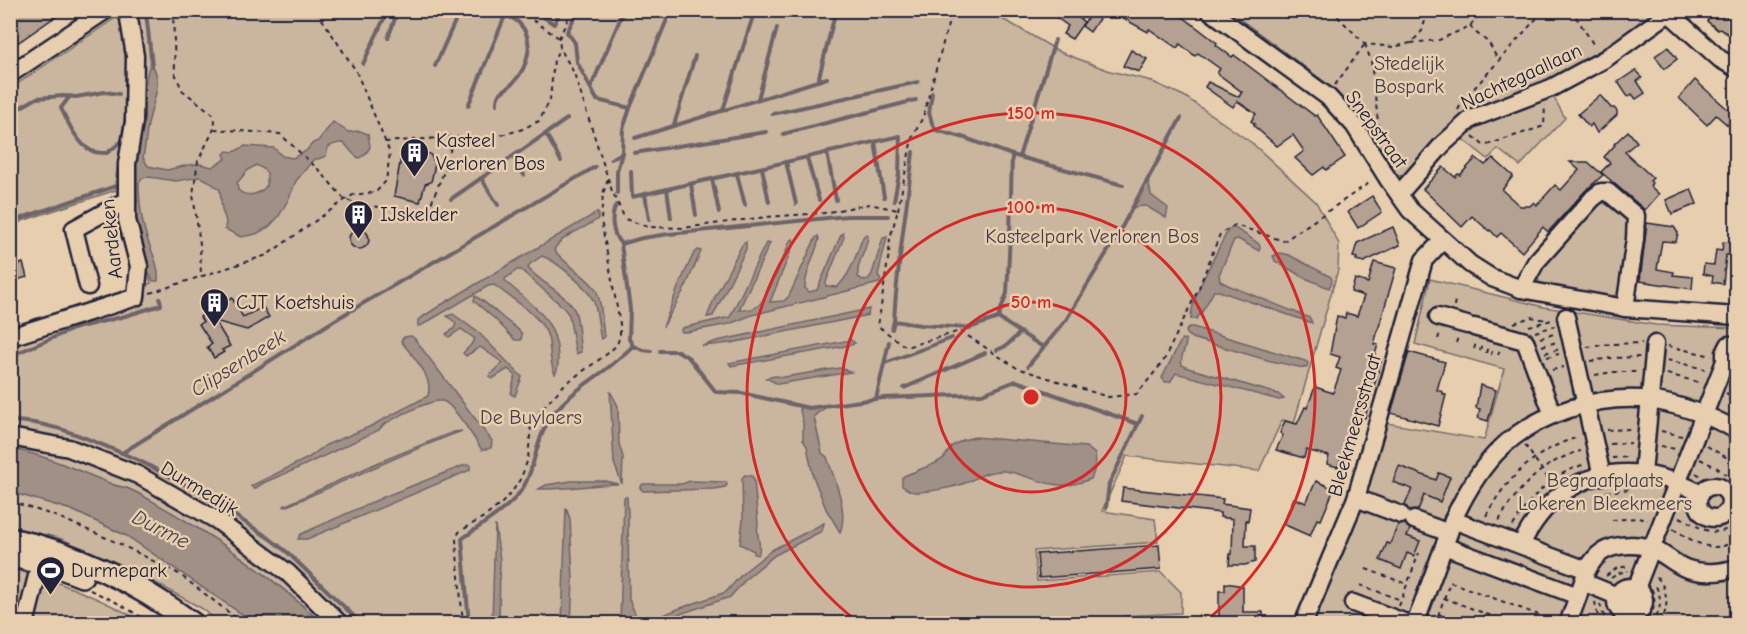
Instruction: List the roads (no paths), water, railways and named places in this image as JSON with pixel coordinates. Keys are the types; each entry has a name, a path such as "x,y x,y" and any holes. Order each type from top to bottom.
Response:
{"main road":[{"path":"11,544 43,555 90,564 123,579 193,624"},
{"path":"43,555 71,572 101,584 140,605 168,624"}],"street":[{"path":"10,74 106,10"},
{"name":"Aardeken","path":"10,337 136,297 139,266 127,220 127,164 134,122 135,56 126,10"},
{"name":"Snepstraat","path":"1209,10 1328,97 1354,125 1410,210 1470,264 1492,278 1521,289 1625,308 1737,316"},
{"path":"1672,12 1720,59 1737,68"},
{"name":"Nachtegaallaan","path":"1400,194 1443,144 1471,119 1546,90 1603,60 1672,12"},
{"path":"1521,289 1536,262 1593,198 1601,192 1608,192 1636,216 1625,308"},
{"path":"88,286 74,229 127,200"},
{"name":"Bleekmeersstraat","path":"1303,624 1356,498 1424,260 1443,240"},
{"path":"1438,318 1471,326 1522,346 1553,415"},
{"path":"1570,334 1602,476"},
{"path":"1643,473 1655,344"},
{"path":"1643,609 1652,549 1725,361 1727,348 1729,345 1737,345"},
{"path":"1415,624 1464,497 1480,471 1501,448 1531,425 1553,415 1587,405 1616,400 1650,400 1704,414 1737,430"},
{"name":"Durmedijk","path":"10,437 69,448 138,475 218,521 288,573 340,624"},
{"path":"1521,545 1539,516 1568,488 1602,476 1621,473 1643,473 1678,482 1700,493 1707,487 1720,487 1729,497 1731,516"},
{"path":"1356,498 1617,596 1625,588 1643,609"},
{"path":"1449,533 1521,545 1582,583"},
{"path":"1568,624 1582,583 1597,556 1611,548 1635,545 1652,549 1686,568 1724,572 1737,568"},
{"path":"26,624 43,555"},
{"path":"1353,603 1402,621"}],"water":[{"path":"151,62 155,69 157,82 143,158 148,166 167,170 200,164 212,167 226,159 224,154 227,151 234,152 245,146 274,148 282,156 293,158 318,141 333,122 348,132 360,131 368,134 370,147 365,155 359,158 344,143 328,147 326,156 314,159 296,181 279,216 269,227 256,234 241,237 225,229 226,221 222,210 220,190 207,180 199,177 176,181 142,178 139,183 142,216 158,275 158,281 153,281 146,268 131,212 139,114","holes":["256,165 267,173 267,185 264,188 249,195 238,190 237,183 248,170"]},
{"path":"1148,179 1151,195 1168,208 1166,218 1146,206 1133,207"},
{"path":"598,213 598,219 562,240 554,250 596,290 601,306 604,337 601,339 591,296 556,263 542,256 528,268 562,295 573,307 577,319 581,352 576,354 569,315 563,307 521,270 517,270 505,279 548,322 553,332 558,356 558,368 555,374 545,329 525,308 494,285 488,286 418,326 418,320 441,305"},
{"path":"1232,228 1256,242 1260,249 1259,251 1238,239 1234,240 1219,275 1220,281 1310,318 1312,323 1219,291 1214,291 1196,319 1191,319 1200,287 1228,230"},
{"path":"843,233 844,237 826,286 837,287 842,282 866,234 868,235 866,246 858,271 858,277 863,280 868,280 872,274 883,238 887,237 878,275 881,281 879,283 752,315 729,324 682,332 682,328 730,317 766,243 770,243 739,310 753,308 762,302 776,276 790,241 793,239 794,243 770,302 784,301 789,296 818,236 805,288 809,292 817,290"},
{"path":"746,242 746,249 713,316 707,317 742,245"},
{"path":"701,251 686,286 663,327 679,285 694,253"},
{"path":"1280,253 1289,255 1331,277 1329,288 1275,261 1273,256"},
{"path":"475,296 518,329 522,334 521,340 515,340 474,301"},
{"path":"869,309 868,315 731,343 702,346 717,341"},
{"path":"453,314 479,333 522,377 515,396 511,394 515,375 508,369 492,379 489,376 503,363 480,347 466,356 463,353 475,339 461,329 449,337 446,334 454,329 456,323 447,316"},
{"path":"1189,327 1305,361 1308,363 1307,367 1267,360 1192,338 1187,335 1186,331"},
{"path":"411,336 492,441 491,448 482,450 449,405 440,401 433,402 406,413 384,424 379,430 254,489 251,486 308,458 326,445 369,427 428,396 428,381 425,374 401,341 404,337"},
{"path":"1184,339 1186,343 1182,365 1278,394 1284,399 1279,400 1176,373 1170,382 1165,382 1162,378 1181,340"},
{"path":"851,340 855,343 731,366 729,363"},
{"path":"840,368 851,372 778,384 766,378 784,377"},
{"path":"610,391 618,406 619,444 623,457 622,484 614,463"},
{"path":"829,405 814,417 822,453 827,457 840,494 843,514 840,532 826,509 813,476 807,446 803,440 803,423 799,406 809,408"},
{"path":"462,431 284,506 377,463 453,432"},
{"path":"975,437 1086,447 1095,454 1095,470 1091,479 1069,485 1052,484 999,471 984,474 961,485 932,491 913,492 902,486 904,476 936,463 944,458 952,446"},
{"name":"Durme","path":"11,449 50,460 129,489 146,498 211,536 249,563 321,623 255,623 127,536 72,510 11,492"},
{"path":"470,465 470,470 307,539 298,539 301,534 386,496"},
{"path":"745,475 752,476 754,480 760,548 758,555 740,544 743,519 742,478"},
{"path":"571,481 605,481 618,484 539,489 546,485"},
{"path":"690,481 726,482 727,485 715,489 643,491 640,488 643,484 682,484"},
{"path":"624,497 627,497 628,513 629,599 636,616 654,623 620,623"},
{"path":"566,508 570,519 573,579 571,624 562,623"},
{"path":"824,523 822,531 775,555 748,577 730,597 674,616 658,617 726,592 744,572 772,550"},
{"path":"495,525 500,560 499,624 492,623"}],"waterway":[{"path":"144,10 152,66"},
{"path":"363,64 388,10"},
{"path":"388,38 398,10"},
{"path":"435,66 460,10"},
{"path":"494,10 517,21 524,30 529,45 523,69 513,83 498,96 497,104"},
{"name":"Clipsenbeek","path":"533,10 554,24 561,10"},
{"name":"Clipsenbeek","path":"578,10 567,32 575,43 577,62 597,100 630,108 623,129 622,153 611,159"},
{"path":"591,87 624,10"},
{"path":"630,108 671,10"},
{"path":"723,110 755,10"},
{"path":"818,81 836,10"},
{"path":"468,106 505,16"},
{"path":"758,99 777,28"},
{"path":"1019,157 1055,40"},
{"path":"674,125 695,56"},
{"path":"635,138 827,78"},
{"path":"772,114 918,82"},
{"path":"10,115 37,98 76,97 105,92 119,94"},
{"path":"932,93 929,112 936,130 1012,155"},
{"path":"70,96 61,108 82,144 95,152 107,153 122,141"},
{"path":"783,134 916,100"},
{"path":"120,154 126,116"},
{"path":"1028,366 1066,320 1117,236 1181,118"},
{"path":"451,199 567,119"},
{"path":"634,153 766,132"},
{"path":"546,134 561,161"},
{"path":"631,171 632,197 900,136 899,174 894,201"},
{"path":"875,142 884,197"},
{"path":"894,321 913,152"},
{"name":"Clipsenbeek","path":"617,193 617,171 622,153"},
{"path":"827,153 836,200"},
{"path":"892,329 894,321 969,328 998,318 1007,293 1012,155 1123,185"},
{"path":"513,156 524,175"},
{"path":"807,158 819,200"},
{"path":"786,162 796,204"},
{"path":"10,222 116,186 119,165"},
{"name":"Clipsenbeek","path":"10,421 54,427 122,453 340,317 595,167"},
{"path":"762,168 769,202"},
{"path":"737,174 745,205"},
{"path":"481,178 498,205"},
{"path":"712,179 719,212"},
{"path":"691,184 696,215"},
{"path":"667,189 671,218"},
{"path":"645,194 649,219"},
{"name":"Clipsenbeek","path":"616,205 613,225 621,244 630,309 629,339 633,346 651,351"},
{"path":"621,244 669,234 847,216 888,216"},
{"path":"10,356 76,328 161,305 160,299"},
{"path":"998,318 1043,347"},
{"path":"997,350 1006,346 1021,332"},
{"path":"885,363 952,338"},
{"path":"876,399 889,342"},
{"name":"Clipsenbeek","path":"469,624 462,539 516,498 530,473 547,423 559,407 633,346"},
{"path":"660,351 678,351 689,358 716,392 741,393 809,408 883,398 982,394 1016,381 1138,424"},
{"path":"904,388 985,353"},
{"path":"1106,508 1109,484 1142,416"},
{"path":"122,453 199,492 269,538 287,552 362,624"}],"place":[{"name":"Kasteel Verloren Bos","path":"415,178"},
{"name":"IJskelder","path":"359,240"},
{"name":"CJT Koetshuis","path":"215,328"},
{"name":"Durmepark","path":"50,596"}],"park label":[{"name":"Stedelijk Bospark","path":"1409,74"},
{"name":"Kasteelpark Verloren Bos","path":"1092,236"},
{"name":"De Buylaers","path":"531,417"},
{"name":"Begraafplaats Lokeren Bleekmeers","path":"1605,492"}]}
